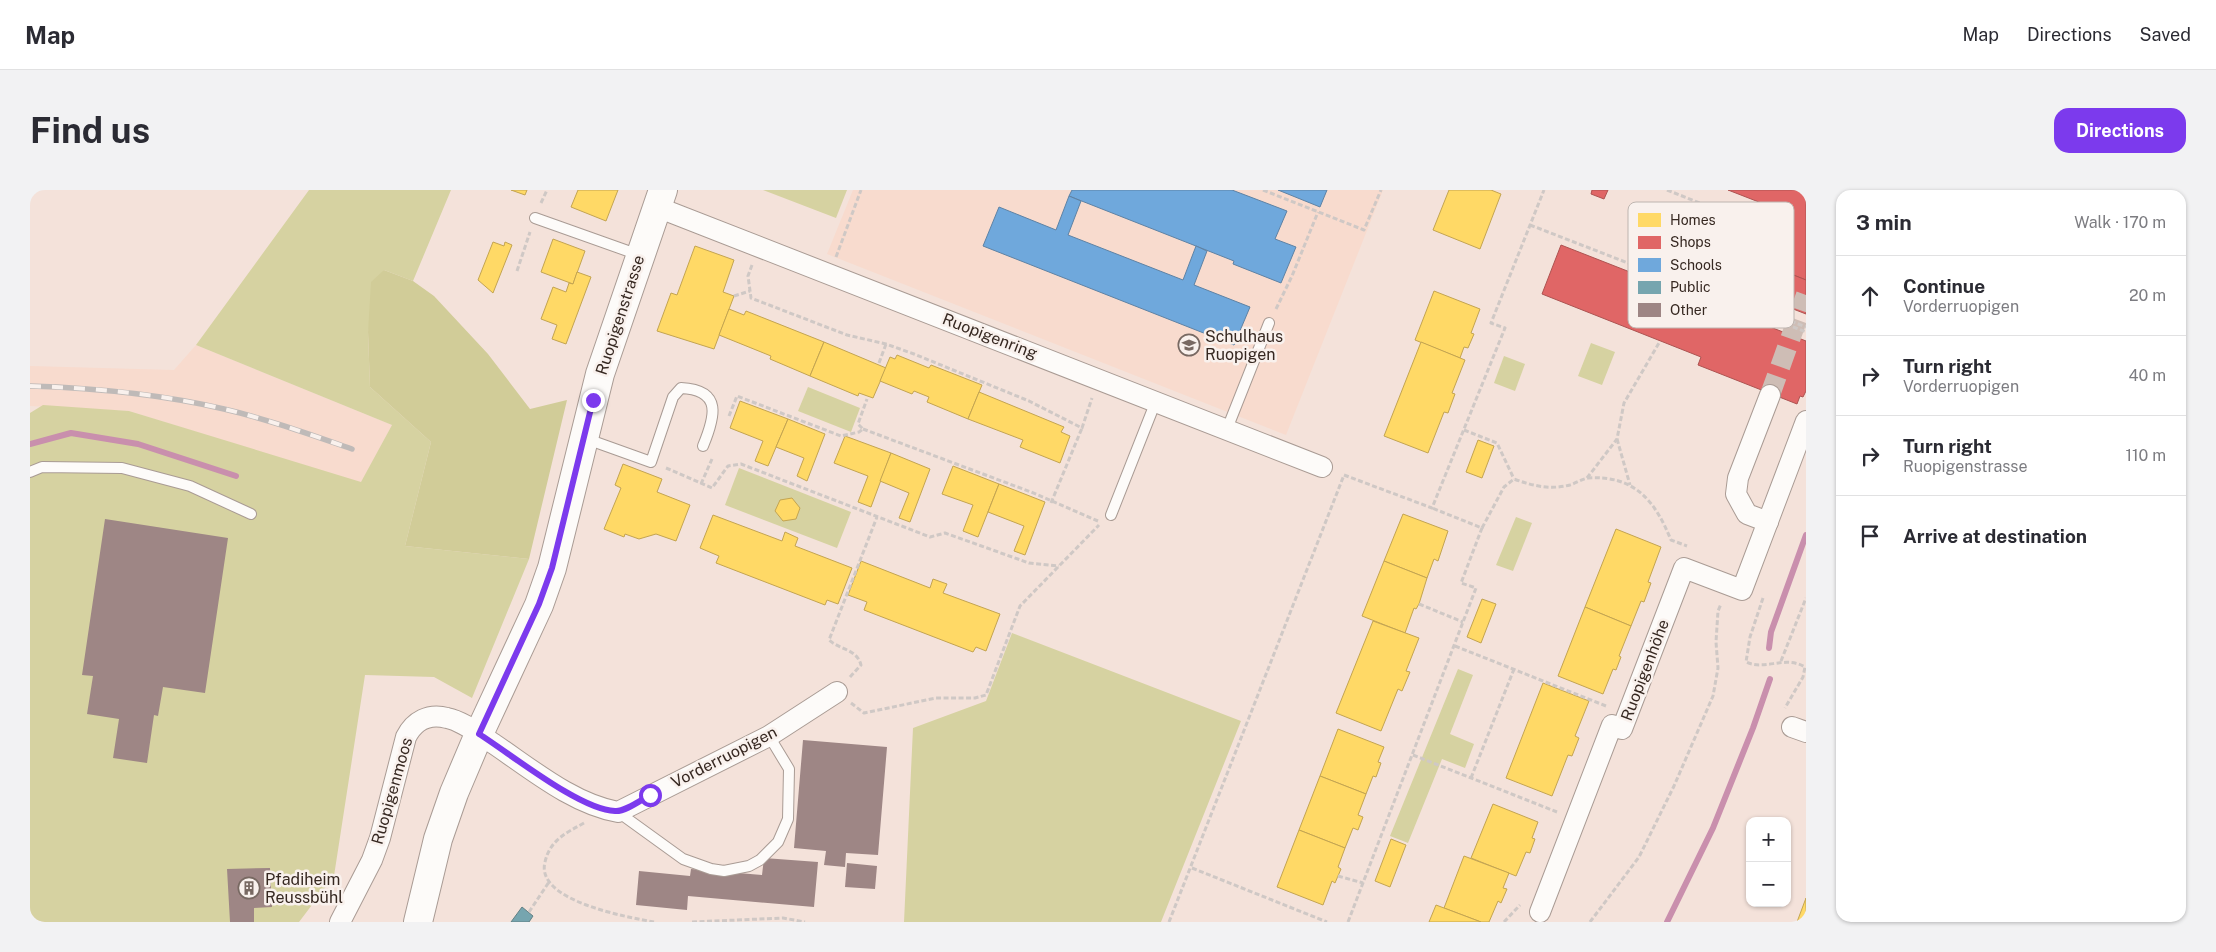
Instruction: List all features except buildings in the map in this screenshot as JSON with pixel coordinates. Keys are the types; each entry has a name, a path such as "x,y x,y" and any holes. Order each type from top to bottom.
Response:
{"street":[{"name":"Ruopigenring","path":"660,198 758,246 1227,428 1322,467"},
{"name":"Ruopigenstrasse","path":"418,922 438,839 454,793 542,595 552,568 583,438 603,365 660,198"},
{"path":"1768,522 1747,514 1736,494 1738,478 1770,395"},
{"path":"1684,568 1742,590 1768,522 1801,450 1806,422"},
{"name":"Ruopigenhöhe","path":"1540,912 1612,725 1622,729 1684,568"},
{"name":"Vorderruopigen","path":"618,812 769,736 837,692"},
{"name":"Ruopigenmoos","path":"340,922 372,860 380,838 406,737 411,727 419,721 433,716 448,718 479,734"},
{"path":"479,734 577,799 597,807 618,812"}],"lane":[{"path":"535,218 639,255"},
{"path":"1227,428 1269,323"},
{"path":"583,438 651,462 673,397 680,388 692,388 705,394 712,402 714,413 702,446"},
{"path":"1111,515 1156,401"},
{"path":"30,472 42,467 122,468 190,486 251,514"},
{"path":"618,812 683,859 724,871 749,866 760,860 778,842 788,819 789,769 769,736"}],"path":[{"path":"834,262 861,190"},
{"path":"1263,190 1364,230 1381,190"},
{"path":"1432,508 1505,328 1491,323 1544,190"},
{"path":"1667,190 1696,202"},
{"path":"1269,323 1292,276 1318,212"},
{"path":"1530,225 1628,263"},
{"path":"758,246 748,276 751,298 848,335 886,344 1020,398 1082,428"},
{"path":"734,296 750,290"},
{"path":"1794,323 1806,327"},
{"path":"1794,327 1806,332"},
{"path":"1587,478 1617,439 1624,403 1659,343"},
{"path":"880,363 886,344"},
{"path":"1051,503 1082,428 1099,378"},
{"path":"727,421 737,396 841,436 859,432 863,429"},
{"path":"867,400 858,424 863,429 1102,523 1020,606 986,695 975,698 936,698 864,714 837,692 861,665 860,659 852,652 834,645 829,640 876,517"},
{"path":"1464,430 1496,443 1514,479 1549,488 1571,484 1587,478 1606,479 1630,485 1642,492 1660,515 1670,540 1692,548 1684,568"},
{"path":"1617,439 1630,485"},
{"path":"701,484 714,454"},
{"path":"651,462 712,488 728,466 741,464 930,537 945,533 1029,563 1059,566"},
{"path":"1169,922 1192,868 1344,475 1482,528"},
{"path":"1348,922 1476,588 1461,583 1482,528 1504,487 1514,479"},
{"path":"1590,922 1639,857 1674,786 1713,696 1718,668 1716,642 1718,611 1728,585"},
{"path":"1765,593 1750,637 1746,662 1754,665 1781,661 1798,662 1805,667 1802,677 1783,713 1781,723 1799,730"},
{"path":"1781,661 1806,599"},
{"path":"1418,604 1464,622"},
{"path":"1455,646 1628,714"},
{"path":"1471,778 1514,669"},
{"path":"1413,755 1576,820"},
{"path":"597,807 591,820 560,835 547,851 544,874 549,882 578,901 609,914 654,922"},
{"path":"1192,868 1327,922"},
{"path":"1338,876 1363,883"},
{"path":"529,912 549,882"},
{"path":"692,922 783,918 805,922"}],"shaded area":[{"path":"309,190 451,190 413,281 384,270 368,332 370,387 431,442 405,546 529,559 472,698 434,677 365,675 334,876 299,922 30,922 30,413 43,405 129,411 361,482 392,425 196,345"},
{"path":"763,190 847,190 836,218"},
{"name":"Schulhaus Ruopigen","path":"853,190 1383,190 1286,435 827,254"},
{"path":"384,270 413,281 434,296 488,354 530,409 567,400 529,559 405,546 431,442 370,387 368,332 371,282"},
{"path":"1591,343 1615,352 1602,385 1578,376"},
{"path":"196,345 392,425 361,483 129,411 30,406 30,366 174,370"},
{"path":"1504,356 1525,364 1515,391 1494,383"},
{"path":"808,387 860,408 851,432 798,411"},
{"path":"739,468 851,512 837,548 725,505"},
{"path":"1516,517 1532,523 1513,571 1496,565"},
{"path":"1012,633 1241,721 1161,922 904,922 913,728 986,701"},
{"path":"1458,669 1473,675 1450,734 1474,744 1465,768 1442,759 1408,843 1390,836"}],"waterway":[{"path":"30,444 71,433 138,444 236,476"},
{"path":"1769,648 1771,632 1806,535"},
{"path":"1667,922 1713,828 1753,728 1770,679"}],"tunnel":[{"path":"1770,395 1806,295"}],"railway":[{"path":"30,386 79,388 176,399 272,422 352,449"}],"place":[{"name":"Schulhaus Ruopigen","path":"1189,345"},
{"name":"Pfadiheim Reussbühl","path":"249,888"}],"route":[{"path":"593,400 552,568 539,604 479,734 577,799 602,809 618,812 650,795"}]}
